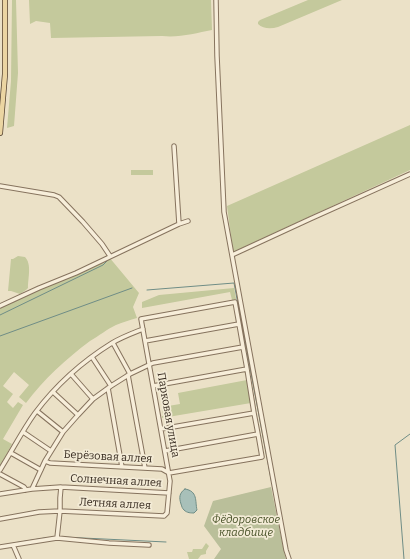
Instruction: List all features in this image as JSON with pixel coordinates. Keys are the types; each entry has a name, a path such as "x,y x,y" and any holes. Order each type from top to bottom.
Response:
{"main road":[{"path":"0,133 5,74 5,0"}],"street":[{"path":"216,0 224,208 286,550 289,559"},
{"path":"174,146 179,224"},
{"path":"232,255 410,174"},
{"path":"0,186 59,197 86,225 110,256"},
{"path":"0,306 188,221"},
{"name":"Парковая улица","path":"167,513 170,481 142,319 235,302 239,324"},
{"path":"145,342 239,324 262,457 169,474"},
{"path":"0,470 37,411 71,374 92,357 113,343 143,329"},
{"path":"113,343 129,374 145,468"},
{"path":"32,489 45,461 64,432 93,399 109,387 129,374 149,364 243,347"},
{"path":"92,357 109,387 122,467"},
{"path":"153,386 247,369"},
{"path":"71,374 93,399"},
{"path":"53,392 78,415"},
{"path":"37,411 64,432"},
{"path":"161,429 254,413"},
{"path":"23,432 51,451"},
{"path":"165,451 258,434"},
{"path":"11,453 40,470"},
{"name":"Берёзовая аллея","path":"45,461 50,463 162,469 169,474"},
{"path":"0,474 24,487 26,490"},
{"name":"Солнечная аллея","path":"60,510 61,487"},
{"name":"Солнечная аллея","path":"0,494 32,489 61,487 169,493"},
{"path":"57,538 60,510"},
{"name":"Летняя аллея","path":"0,519 38,512 60,510 161,516 164,516 167,513"},
{"path":"0,547 57,538 149,545"},
{"path":"13,545 19,559"}],"green space":[{"path":"12,0 16,0 18,73 14,126 7,128 11,81"},
{"path":"29,0 211,0 212,30 175,36 51,38 50,23 36,21 30,24"},
{"path":"308,0 342,0 278,27 267,28 258,24 260,20"},
{"path":"410,125 410,170 233,252 227,206"},
{"path":"131,170 153,170 153,175 131,175"},
{"path":"18,256 25,257 29,267 28,288 20,294 8,291 11,259"},
{"path":"109,257 139,293 133,307 137,318 109,328 90,341 56,370 26,403 19,397 29,385 14,372 3,386 13,394 7,402 13,408 18,402 23,405 3,439 12,444 0,466 0,306"},
{"path":"234,288 236,299 232,300 230,292 142,308 142,302 159,295"},
{"path":"247,380 251,403 162,418 162,407 180,404 178,393"},
{"name":"Фёдоровское кладбище","path":"271,487 286,559 214,559 221,549 204,526 213,501"},
{"path":"206,543 209,546 206,554 201,555 198,559 189,559 187,552 192,552 193,549 202,549"}],"water":[{"path":"185,489 194,494 197,510 194,513 186,512 182,507 180,496"}],"waterway":[{"path":"0,315 103,265 107,261"},
{"path":"147,290 234,283 272,484"},
{"path":"0,336 132,288"},
{"path":"404,559 395,445 410,434"},
{"path":"62,537 166,542"},
{"path":"14,543 45,538"}]}
